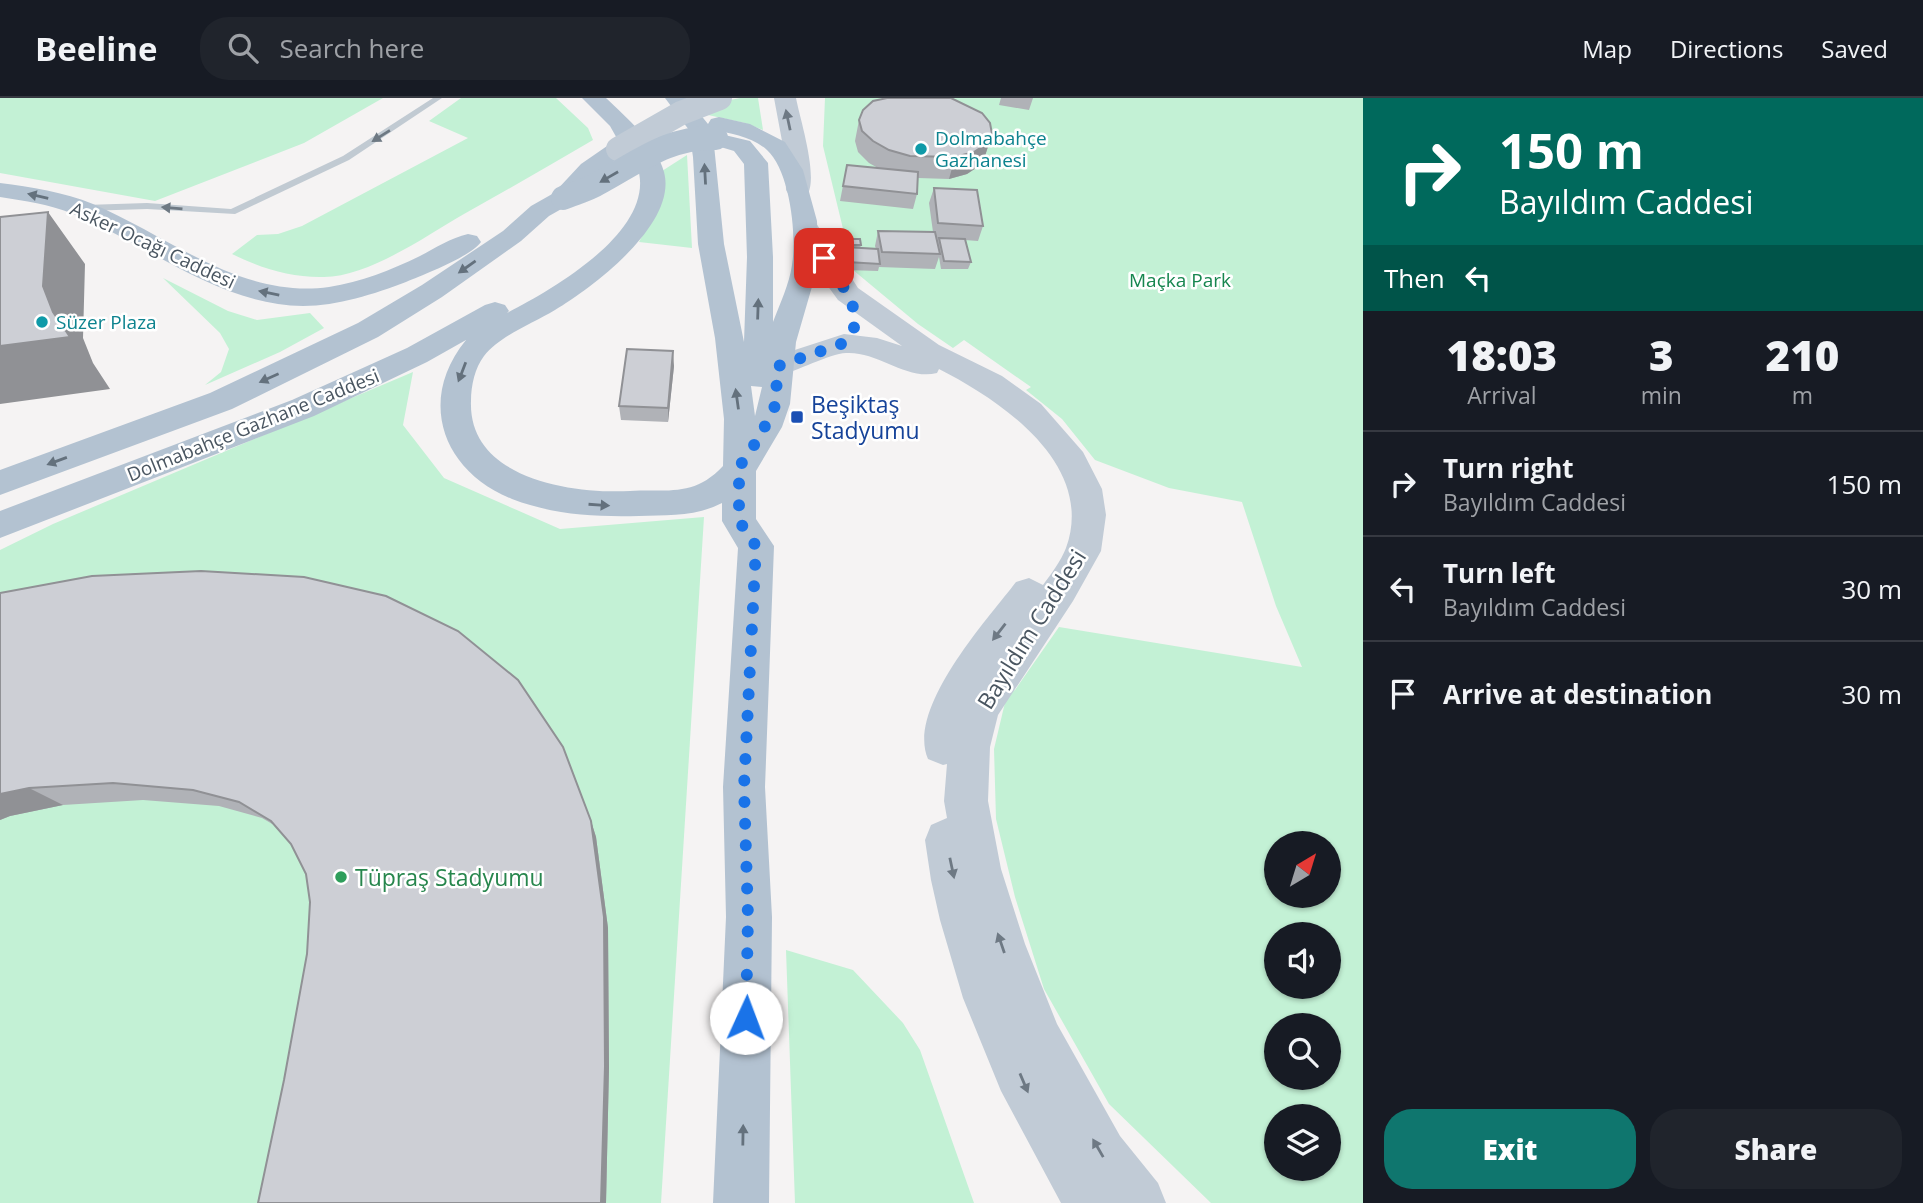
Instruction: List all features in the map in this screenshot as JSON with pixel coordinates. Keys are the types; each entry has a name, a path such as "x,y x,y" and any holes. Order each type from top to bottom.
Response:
{"main road":[{"name":"Dolmabahçe Gazhane Caddesi","path":"0,525 238,435 340,392 426,349 557,277 596,248 630,204 639,176 636,154 593,98"},
{"path":"676,98 700,129 705,157 711,244 729,338 740,419 739,521 756,546 744,787 748,917 741,1203"},
{"path":"551,204 589,169 619,135 720,98"},
{"path":"785,98 797,157 798,190"},
{"path":"673,128 753,133 779,148 798,190 807,228 806,262 780,343 775,406 730,481 714,493 672,505 575,503 543,495 502,479 478,458 459,432 454,403 460,373 471,352 485,338 582,279 616,251 637,227 654,191 653,172 643,153 619,135 673,128"},
{"path":"551,204 593,187 633,163 685,138 718,131 742,146 756,163 760,245 758,388 765,425"},
{"name":"Asker Ocağı Caddesi","path":"0,190 34,195 82,208 213,275 251,290 295,296 337,293 408,272 474,240 501,222 551,204"},
{"name":"Dolmabahçe Gazhane Caddesi","path":"0,483 220,401 368,330 475,262 551,204"},
{"name":"Bayıldım Caddesi","path":"807,228 833,274 848,294 929,352 991,383 1030,412 1072,460 1085,489 1089,514 1083,551 1060,590 979,709 969,747 966,802 978,869 997,932 1038,1040 1101,1155 1138,1203"},
{"path":"844,343 855,326 853,307 848,294"},
{"name":"Bayıldım Caddesi","path":"778,366 844,343 877,348 907,358 948,376 1004,411 1022,425 1042,449 1055,473 1066,504 1068,526 1052,560 956,694 943,741 940,788 961,911 985,992 1028,1093 1094,1203"}],"lane":[{"path":"82,208 147,206 232,212 346,158 438,98"}],"green space":[{"path":"0,98 383,98 304,143 155,201 0,173"},
{"path":"461,98 556,98 588,128 593,140 415,244 359,270 324,277 300,276 265,268 232,254 257,235 278,234 302,226 468,138 429,121"},
{"path":"740,98 758,98 763,130 708,115 711,104"},
{"name":"Maçka Park","path":"825,98 1363,98 1363,1203 1211,1203 1109,1104 1044,989 1015,897 996,819 994,749 1007,694 1015,690 1059,627 1302,667 1276,606 1242,502 1169,488 1095,460 1062,419 1026,390 1031,387 964,340 953,348 918,324 853,270 823,146"},
{"path":"687,155 692,248 639,242 653,216 662,171"},
{"path":"163,278 228,311 257,320 310,313 324,328 280,352 205,385 221,372 229,349 220,333"},
{"name":"Tüpraş Stadyumu","path":"413,372 403,425 444,478 560,529 704,517 661,1203 0,1203 0,550 53,524"},
{"path":"786,950 853,970 903,1023 920,1050 974,1203 795,1203"}],"building":[{"path":"887,98 951,98 982,113 990,123 992,134 986,144 974,152 955,157 910,156 889,150 862,131 859,120 863,110 873,101"},
{"path":"847,165 918,172 917,194 843,186"},
{"path":"934,188 977,190 983,226 938,223"},
{"path":"48,212 43,286 53,312 70,337 0,346 0,217"},
{"path":"878,231 935,232 940,254 882,252"},
{"path":"939,238 965,239 971,262 944,261"},
{"path":"843,239 860,239 861,245 844,245"},
{"path":"845,247 878,249 880,264 847,262"},
{"path":"627,349 673,351 668,408 619,406"},
{"path":"201,571 304,577 386,596 458,631 518,680 563,747 591,821 604,917 605,1066 601,1203 258,1203 307,954 310,902 306,874 291,844 271,821 239,802 193,790 113,783 29,788 0,794 0,593 92,576"}],"place":[{"name":"Dolmabahçe Gazhanesi","path":"921,149"},
{"name":"Süzer Plaza","path":"42,322"},
{"name":"Beşiktaş Stadyumu","path":"797,417"},
{"name":"Tüpraş Stadyumu","path":"341,877"}],"route":[{"path":"746,1018 748,917 744,856 744,787 748,664 756,546 739,521 739,467 759,438 775,406 778,366 844,343 855,326 853,307 848,294 824,258"}]}
